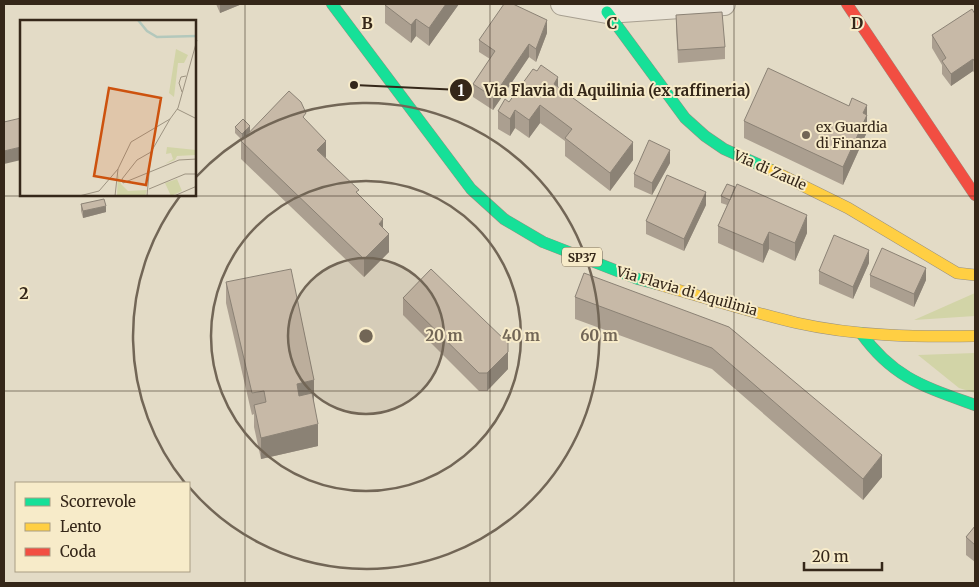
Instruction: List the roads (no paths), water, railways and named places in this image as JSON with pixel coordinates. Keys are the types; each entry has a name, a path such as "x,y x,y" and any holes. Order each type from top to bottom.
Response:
{"street":[{"name":"Via Flavia di Aquilinia","path":"332,4 471,189 504,220 543,242 638,279 798,322 861,333 910,337 975,336"},
{"path":"562,4 607,12 724,4"},
{"path":"847,4 975,196"},
{"name":"Via di Zaule","path":"607,12 685,118 724,149 798,182 848,208 957,273 975,275"},
{"path":"861,333 876,354 897,371 922,384 975,405"}],"place":[{"name":"Via Flavia di Aquilinia (ex raffineria)","path":"354,85"},
{"name":"ex Guardia di Finanza","path":"806,135"}]}
